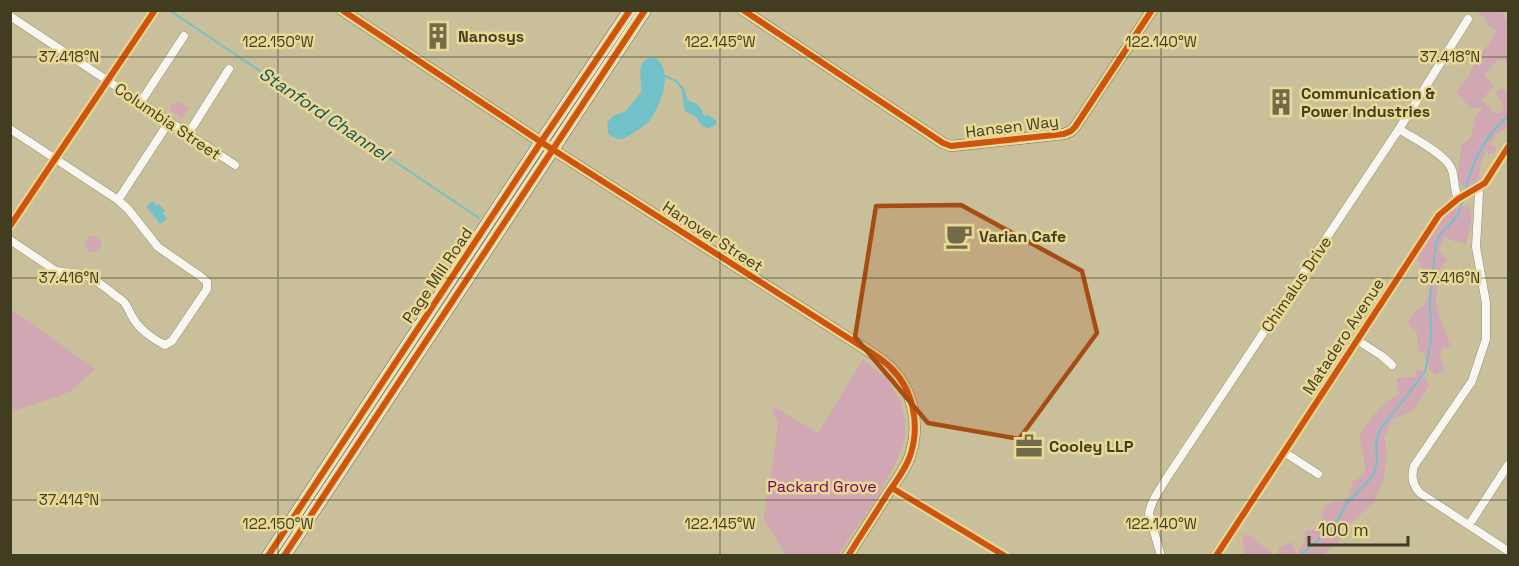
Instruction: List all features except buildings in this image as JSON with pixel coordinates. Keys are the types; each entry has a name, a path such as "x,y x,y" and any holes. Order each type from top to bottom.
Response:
{"main road":[{"name":"Page Mill Road","path":"268,555 630,10"},
{"name":"Page Mill Road","path":"284,555 645,10"},
{"path":"350,430 354,450"}],"street":[{"path":"10,226 155,10"},
{"name":"Hanover Street","path":"342,10 541,142 889,366 901,380 914,409 915,432 911,454 848,555"},
{"name":"Hansen Way","path":"743,10 943,143 951,146 1064,134 1071,131 1152,10"},
{"name":"Columbia Street","path":"10,16 235,165"},
{"name":"Chimalus Drive","path":"1161,555 1149,514 1155,498 1399,129 1468,19"},
{"path":"140,103 184,36"},
{"path":"188,134 229,69"},
{"path":"118,200 169,122"},
{"path":"10,129 118,200 158,247 200,276 208,285 172,341 168,344 161,343 134,321 126,304 90,278 82,274 64,274 56,271 10,240"},
{"path":"1399,129 1442,156 1452,171 1454,187 1460,198"},
{"name":"Matadero Avenue","path":"1216,555 1439,215 1460,198 1485,183 1509,147"},
{"path":"1477,187 1479,193 1476,247 1486,303 1486,339 1472,381 1414,466 1412,475 1419,494 1509,551"},
{"path":"1357,340 1392,365"},
{"path":"1284,452 1318,474"},
{"path":"1469,525 1509,465"}],"highlighted area":[{"path":"961,205 1082,271 1097,333 1019,439 928,423 855,337 876,206"}],"green space":[{"path":"1474,11 1502,11 1505,18 1508,18 1508,63 1498,59 1484,75 1494,86 1481,101 1490,107 1493,113 1500,113 1504,107 1496,93 1502,87 1508,93 1508,125 1496,134 1490,145 1494,145 1496,152 1489,154 1486,150 1480,165 1479,181 1472,190 1460,184 1458,173 1461,145 1470,138 1476,116 1483,108 1470,108 1456,91 1468,78 1476,59 1496,32 1488,25 1485,17"},
{"path":"179,101 189,108 182,119 170,110 171,106"},
{"path":"1468,205 1471,220 1466,245 1445,238 1438,249 1447,260 1438,272 1436,300 1451,347 1443,347 1440,356 1445,369 1436,375 1430,371 1424,354 1418,350 1417,333 1408,323 1413,313 1424,305 1429,295 1430,280 1415,256 1436,224 1450,212"},
{"path":"93,236 101,244 93,252 85,244"},
{"path":"10,309 95,369 70,392 11,412"},
{"name":"Packard Grove","path":"863,359 887,379 900,401 905,420 905,436 900,454 878,496 838,555 786,555 764,520 778,423 772,411 773,406 818,433"},
{"path":"1416,369 1422,370 1429,385 1413,411 1393,419 1384,438 1387,451 1384,478 1374,503 1351,522 1334,530 1341,539 1323,555 1277,555 1280,547 1292,542 1296,553 1303,546 1306,531 1319,527 1324,506 1349,497 1353,481 1365,473 1359,436 1376,412 1399,393 1396,378 1415,377"},
{"path":"1243,535 1251,535 1259,544 1269,549 1272,555 1245,555"}],"water":[{"path":"654,57 661,63 665,79 658,106 645,125 623,139 617,139 608,134 607,123 613,116 626,111 641,92 641,66 647,59"},
{"path":"682,90 685,90 689,100 700,107 704,116 708,115 717,121 712,127 702,126 696,117 685,111"},
{"path":"153,201 165,211 163,214 167,219 160,224 146,206"}],"waterway":[{"name":"Stanford Channel","path":"169,10 479,218"},
{"path":"665,76 676,81 684,92"},
{"path":"1465,192 1478,154 1493,131 1508,116"},
{"path":"1300,556 1328,531 1337,521 1347,503 1373,476 1377,463 1376,445 1379,431 1425,372 1431,340 1430,298 1436,244 1439,236 1457,216 1464,198"}],"cycle path":[{"path":"10,226 155,10"},
{"path":"342,10 541,142 864,348 890,367 909,396 914,418 914,442 904,468 848,556"},
{"path":"268,556 630,10"},
{"path":"284,556 645,10"},
{"path":"743,10 943,143 951,146 1064,134 1071,131 1152,10"},
{"path":"1216,556 1439,215 1458,199 1485,183 1508,147"},
{"path":"892,488 1005,556"}],"place":[{"name":"Nanosys","path":"438,36"},
{"name":"Communication & Power Industries","path":"1281,102"},
{"name":"Varian Cafe","path":"959,236"},
{"name":"Cooley LLP","path":"1029,446"}]}
